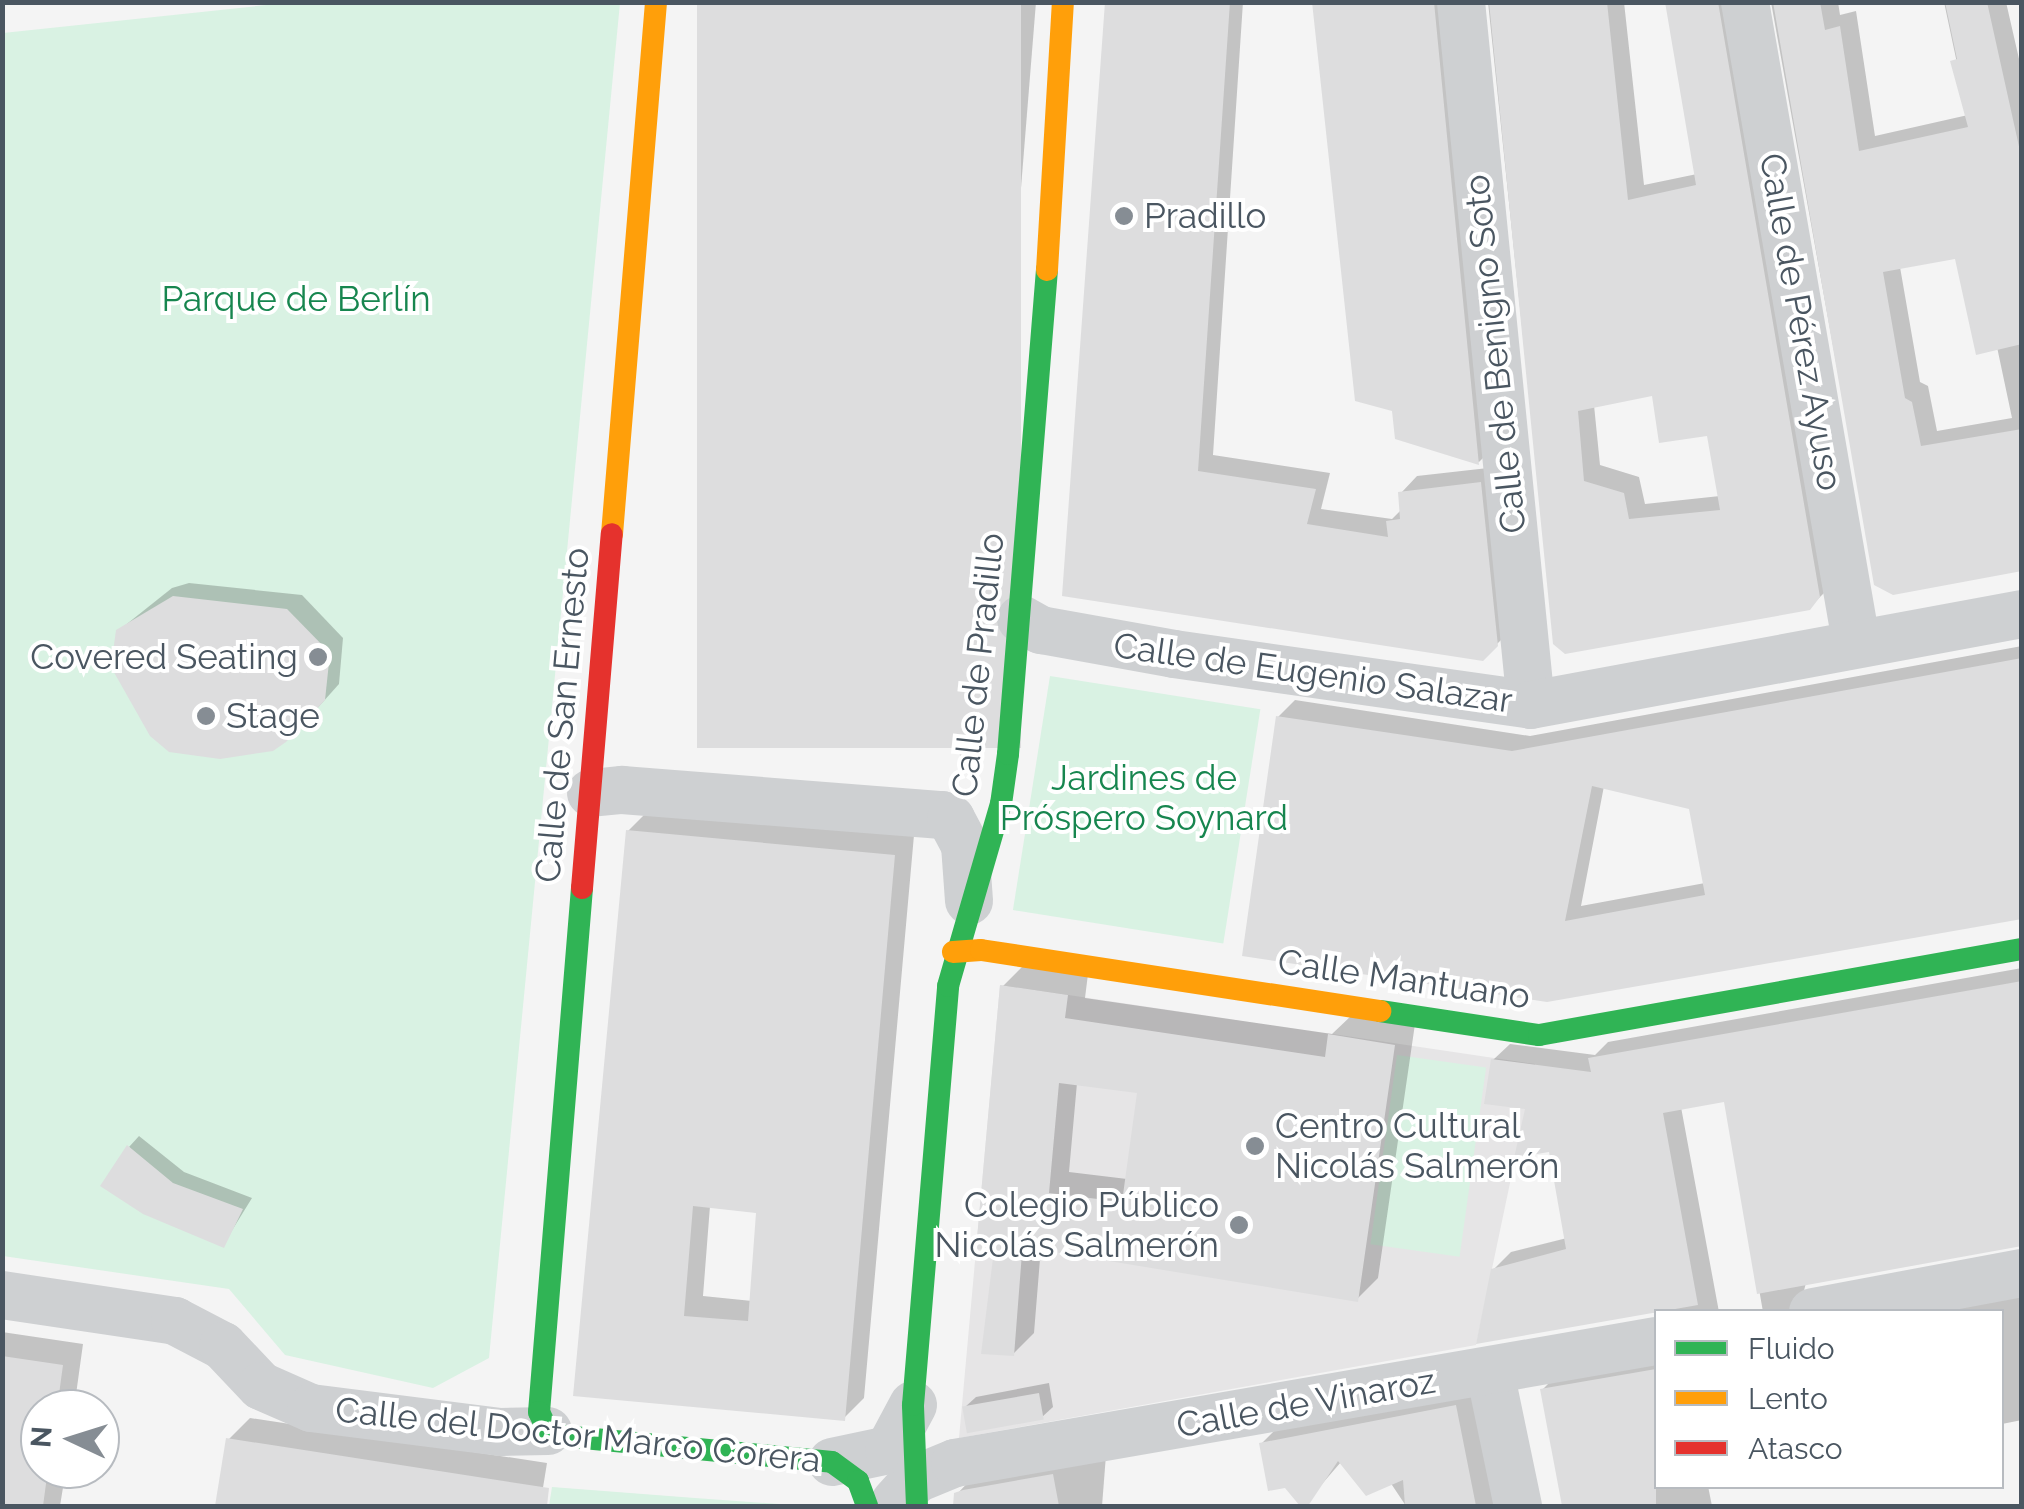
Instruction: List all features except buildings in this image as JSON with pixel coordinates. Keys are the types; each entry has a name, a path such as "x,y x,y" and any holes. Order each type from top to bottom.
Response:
{"street":[{"name":"Calle de San Ernesto","path":"548,1430 539,1412 539,1369 656,2"},
{"name":"Calle de Pradillo","path":"920,1489 913,1405 953,952 1001,804 1020,619 1063,2"},
{"name":"Calle de Benigno Soto","path":"1461,2 1531,705"},
{"name":"Calle de Pérez Ayuso","path":"1745,2 1856,641"},
{"name":"Calle de Eugenio Salazar","path":"1020,619 1041,630 1174,654 1531,705 1856,641 2022,614"},
{"path":"591,793 622,790 942,815 951,820 965,845 969,901"},
{"name":"Calle Mantuano","path":"953,952 981,950 1539,1035 2022,949"},
{"path":"1829,1309 2022,1273"},
{"name":"Calle del Doctor Marco Corera","path":"2,1295 174,1321 223,1346 260,1386 311,1408 500,1432 548,1430 832,1462 889,1450 913,1405"},
{"name":"Calle de Vinaroz","path":"920,1489 1654,1341"},
{"path":"1490,1372 1518,1506"},
{"path":"832,1462 858,1481 867,1506"}],"shaded area":[{"name":"Colegio Público Nicolás Salmerón","path":"1000,985 1535,1064 1476,1345 959,1438"}],"green space":[{"name":"Parque de Berlín","path":"295,2 620,3 489,1358 433,1388 285,1355 229,1289 3,1256 3,33"},
{"name":"Jardines de Próspero Soynard","path":"1050,676 1260,709 1223,943 1013,910"},
{"path":"1397,1055 1486,1068 1460,1257 1370,1244"},
{"path":"552,1487 695,1498 807,1506 549,1506"}],"traffic: fast":[{"path":"917,1506 913,1405 948,986 1001,804 1008,754 1047,270"},
{"path":"582,888 539,1412 548,1431 563,1436 832,1462 858,1481 867,1506"},
{"path":"1380,1011 1539,1035 2022,949"}],"traffic: slow":[{"path":"612,534 656,2"},
{"path":"1047,270 1063,2"},
{"path":"953,952 981,950 1380,1011"}],"traffic: jam":[{"path":"582,888 612,534"}],"place":[{"name":"Pradillo","path":"1124,216"},
{"name":"Covered Seating","path":"318,657"},
{"name":"Stage","path":"206,716"},
{"name":"Centro Cultural Nicolás Salmerón","path":"1255,1146"},
{"name":"Colegio Público Nicolás Salmerón","path":"1239,1225"}]}
